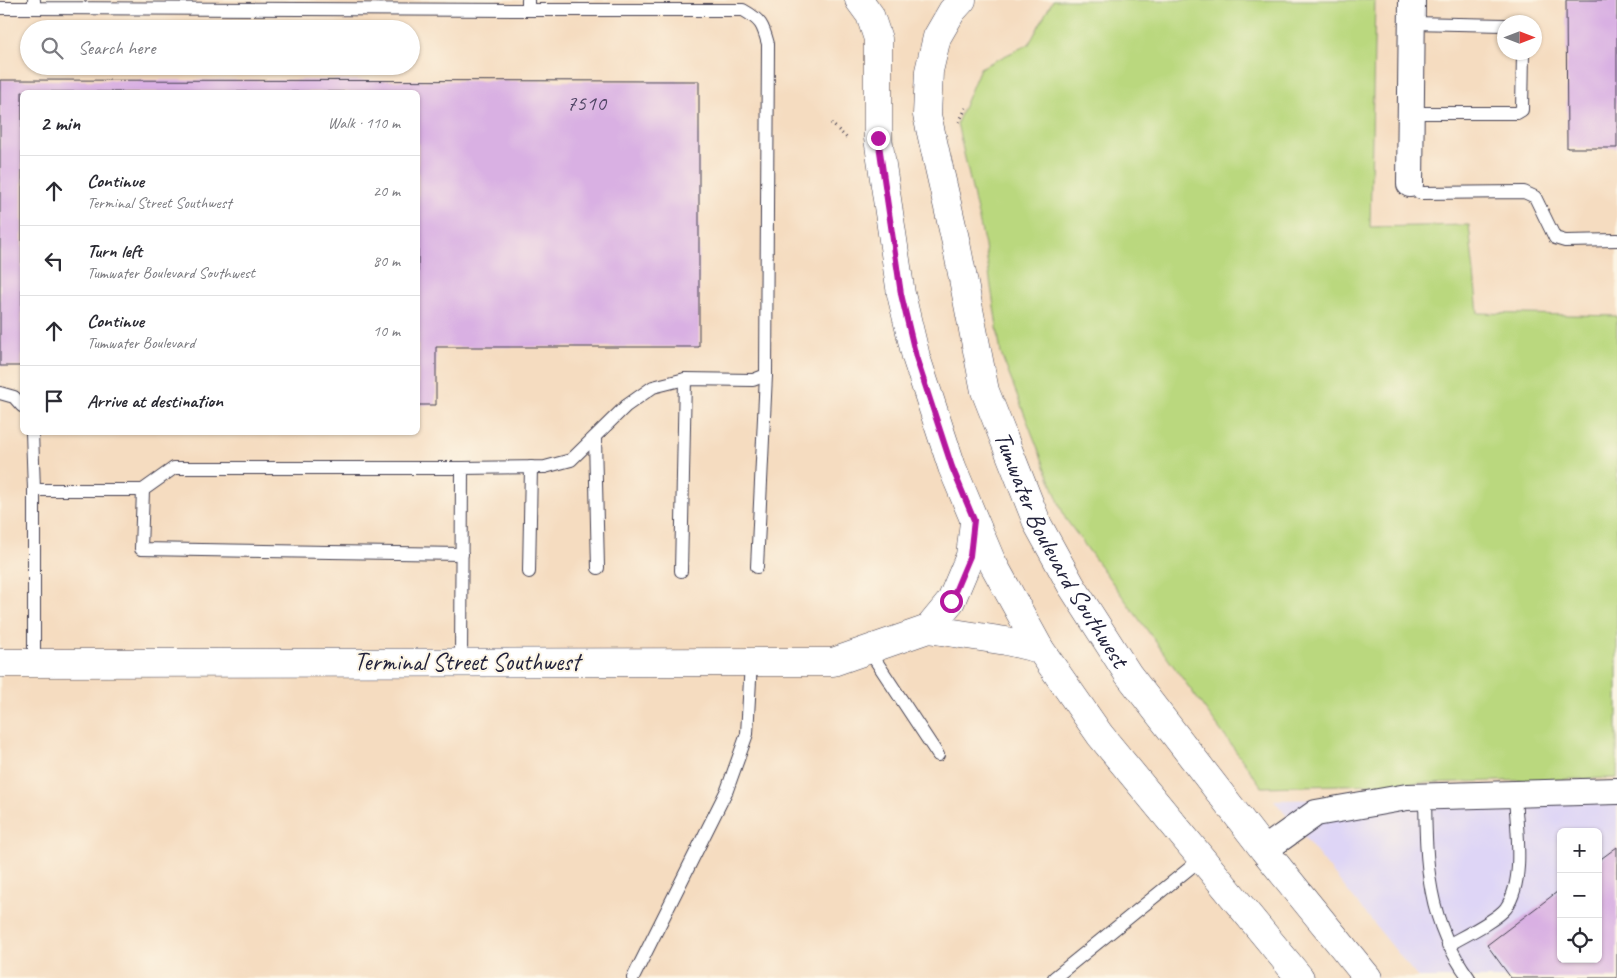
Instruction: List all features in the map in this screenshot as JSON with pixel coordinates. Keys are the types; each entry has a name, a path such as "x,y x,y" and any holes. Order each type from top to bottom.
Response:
{"main road":[{"path":"859,0 870,15 878,39 878,138 901,294 916,357 952,467 990,560 1040,649 1100,735 1300,978"},
{"name":"Tumwater Boulevard Southwest","path":"962,0 943,24 937,37 932,54 927,115 956,243 985,391 1038,525 1071,585 1128,674 1264,850 1368,978"},
{"path":"928,629 951,601 970,556 974,520"},
{"name":"Terminal Street Southwest","path":"0,662 833,662 928,629 1006,641 1040,649"}],"street":[{"path":"1410,184 1412,12"},
{"path":"1264,850 1316,813 1407,797 1617,791"}],"lane":[{"path":"0,8 34,4 528,5 743,10 756,17 764,27 768,44 766,375 757,567"},
{"path":"1412,12 1497,24"},
{"path":"1411,113 1517,113 1522,110 1522,60"},
{"path":"1410,184 1420,193 1524,192 1535,197 1555,238 1565,241 1617,240"},
{"path":"34,490 143,490 174,468 545,467 571,460 626,406 654,387 684,379 753,380 766,375"},
{"path":"681,571 684,379"},
{"path":"0,393 14,396 20,404"},
{"path":"32,435 34,662"},
{"path":"595,438 598,568"},
{"path":"529,572 531,467"},
{"path":"461,662 462,468"},
{"path":"143,490 141,549 462,554"},
{"path":"868,649 938,755"},
{"path":"633,978 728,790 747,734 751,662"},
{"path":"1448,945 1496,917 1506,908 1511,897 1518,871 1515,794"},
{"path":"1425,796 1427,869 1438,917 1448,945 1469,978"},
{"path":"1054,978 1201,858"}],"shaded area":[{"path":"1617,795 1617,978 1418,978 1274,800"}],"green space":[{"path":"1053,0 1375,0 1370,227 1469,225 1478,313 1617,316 1617,778 1262,787 1065,518 1001,354 985,246 957,123 980,68 1029,44"}],"building":[{"path":"1566,0 1617,0 1617,148 1567,148"},
{"path":"0,80 699,81 699,347 436,347 436,405 420,405 420,90 20,90 20,366 0,366"},
{"path":"1617,847 1617,978 1511,978 1487,945 1557,892 1557,963 1602,963 1602,858"}],"route":[{"path":"878,138 901,294 916,357 952,467 974,520 970,556 951,601"}]}
